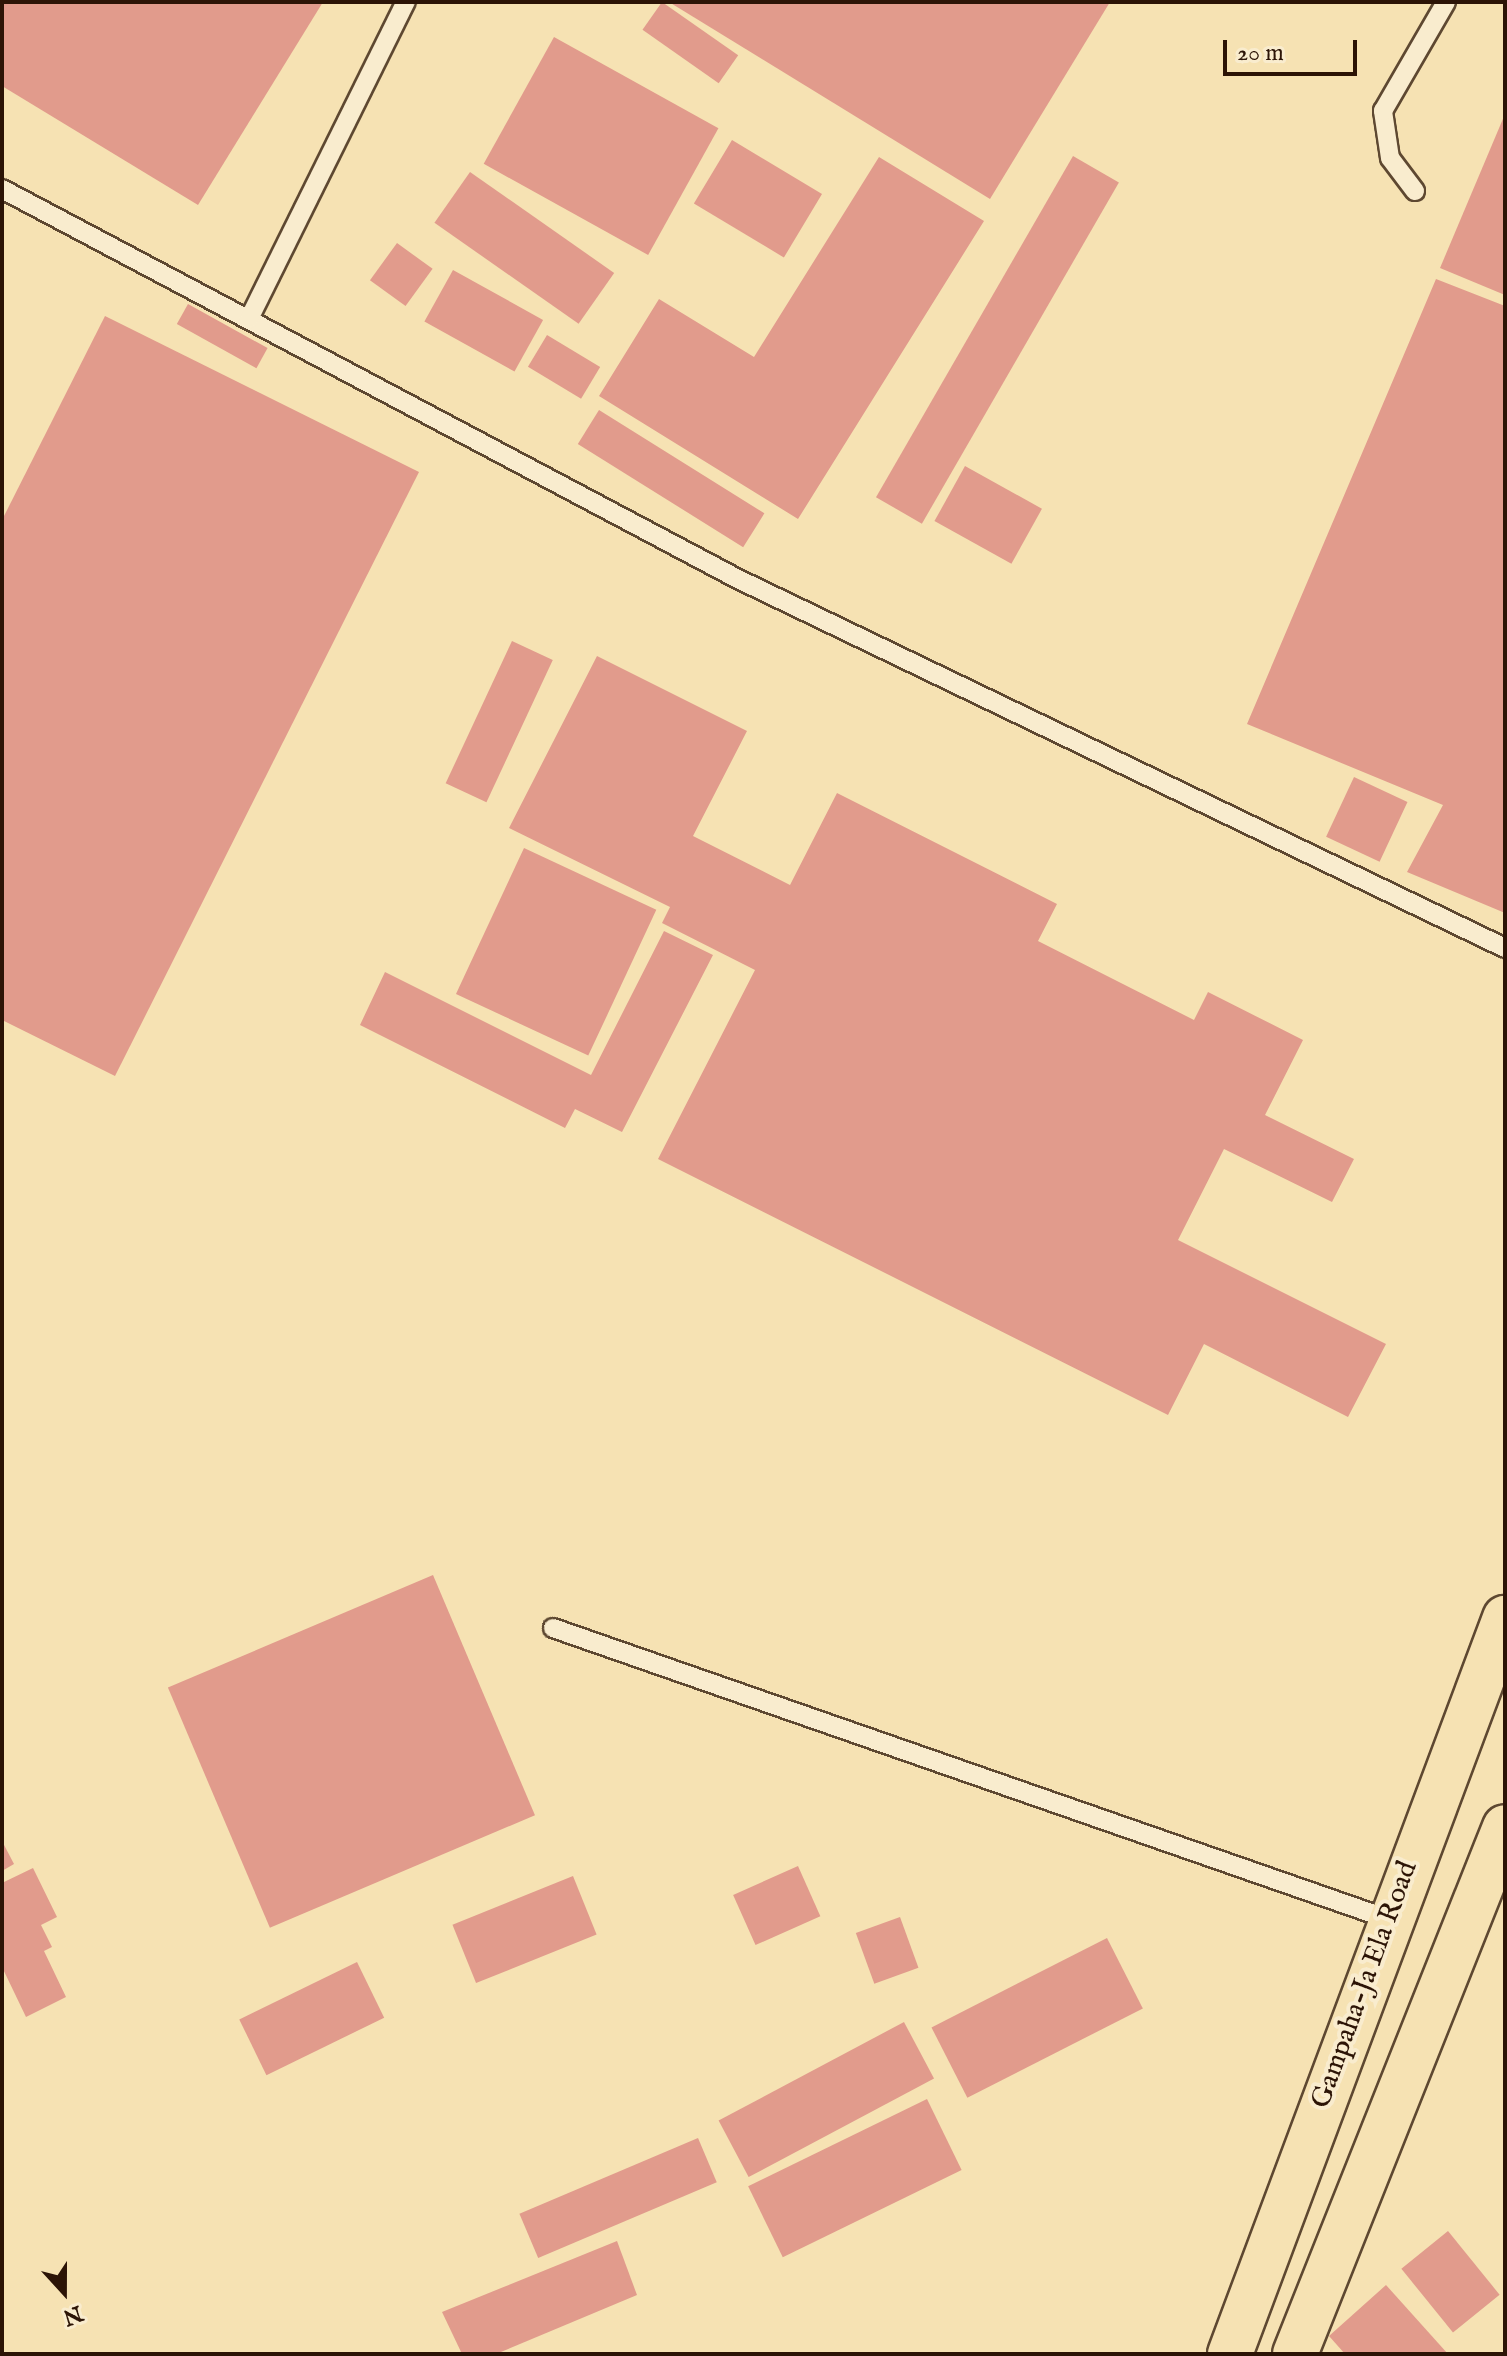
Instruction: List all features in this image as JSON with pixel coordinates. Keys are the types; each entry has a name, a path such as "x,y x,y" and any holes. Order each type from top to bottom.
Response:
{"highway":[{"name":"Gampaha-Ja Ela Road","path":"1230,2354 1388,1919 1505,1618"},
{"path":"1295,2354 1505,1827"}],"lane":[{"path":"249,319 406,2"},
{"path":"1415,191 1390,158 1383,111 1446,2"},
{"path":"2,189 738,579 1505,948"},
{"path":"553,1628 1388,1919"}],"building":[{"path":"2,2 323,2 198,205 2,86"},
{"path":"662,2 738,55 719,83 642,30"},
{"path":"669,2 1110,2 990,199"},
{"path":"554,37 718,128 648,255 484,164"},
{"path":"1505,114 1505,295 1440,268"},
{"path":"732,140 822,194 784,258 694,203"},
{"path":"1073,156 1119,182 922,524 876,497"},
{"path":"879,157 984,221 798,519 599,396 659,299 754,357"},
{"path":"470,172 614,273 579,324 434,223"},
{"path":"397,243 433,269 406,306 370,280"},
{"path":"453,270 543,320 514,372 424,322"},
{"path":"1436,279 1505,306 1505,913 1407,872 1443,805 1247,724"},
{"path":"188,304 268,348 256,368 177,324"},
{"path":"105,316 419,472 115,1076 2,1020 2,520"},
{"path":"547,335 600,367 581,399 528,367"},
{"path":"599,410 764,513 743,547 578,444"},
{"path":"965,466 1042,509 1011,564 934,521"},
{"path":"512,641 553,660 486,802 446,783"},
{"path":"597,656 747,731 693,836 790,885 837,793 1057,904 1038,941 1194,1020 1208,992 1303,1040 1265,1115 1354,1159 1332,1202 1224,1149 1178,1240 1386,1344 1348,1417 1204,1344 1168,1415 658,1159 755,970 662,923 670,907 509,828"},
{"path":"1354,777 1407,802 1380,862 1326,837"},
{"path":"524,848 656,910 588,1056 456,994"},
{"path":"664,931 713,955 622,1132 575,1109 565,1128 360,1025 385,972 591,1075"},
{"path":"433,1575 535,1815 270,1928 168,1688"},
{"path":"2,1841 14,1864 2,1871"},
{"path":"798,1866 820,1916 756,1945 733,1895"},
{"path":"33,1868 57,1917 41,1925 52,1947 44,1951 66,1997 26,2017 2,1967 2,1883"},
{"path":"573,1876 597,1934 476,1983 452,1925"},
{"path":"900,1917 918,1968 874,1984 856,1933"},
{"path":"1107,1938 1143,2008 967,2098 931,2027"},
{"path":"357,1962 384,2018 266,2075 239,2019"},
{"path":"904,2022 934,2079 749,2177 719,2121"},
{"path":"927,2099 962,2170 783,2257 748,2186"},
{"path":"698,2138 717,2182 538,2258 519,2214"},
{"path":"1448,2231 1500,2295 1453,2332 1401,2269"},
{"path":"617,2241 637,2295 496,2354 462,2354 442,2312"},
{"path":"1386,2285 1448,2354 1345,2354 1329,2336"}]}
